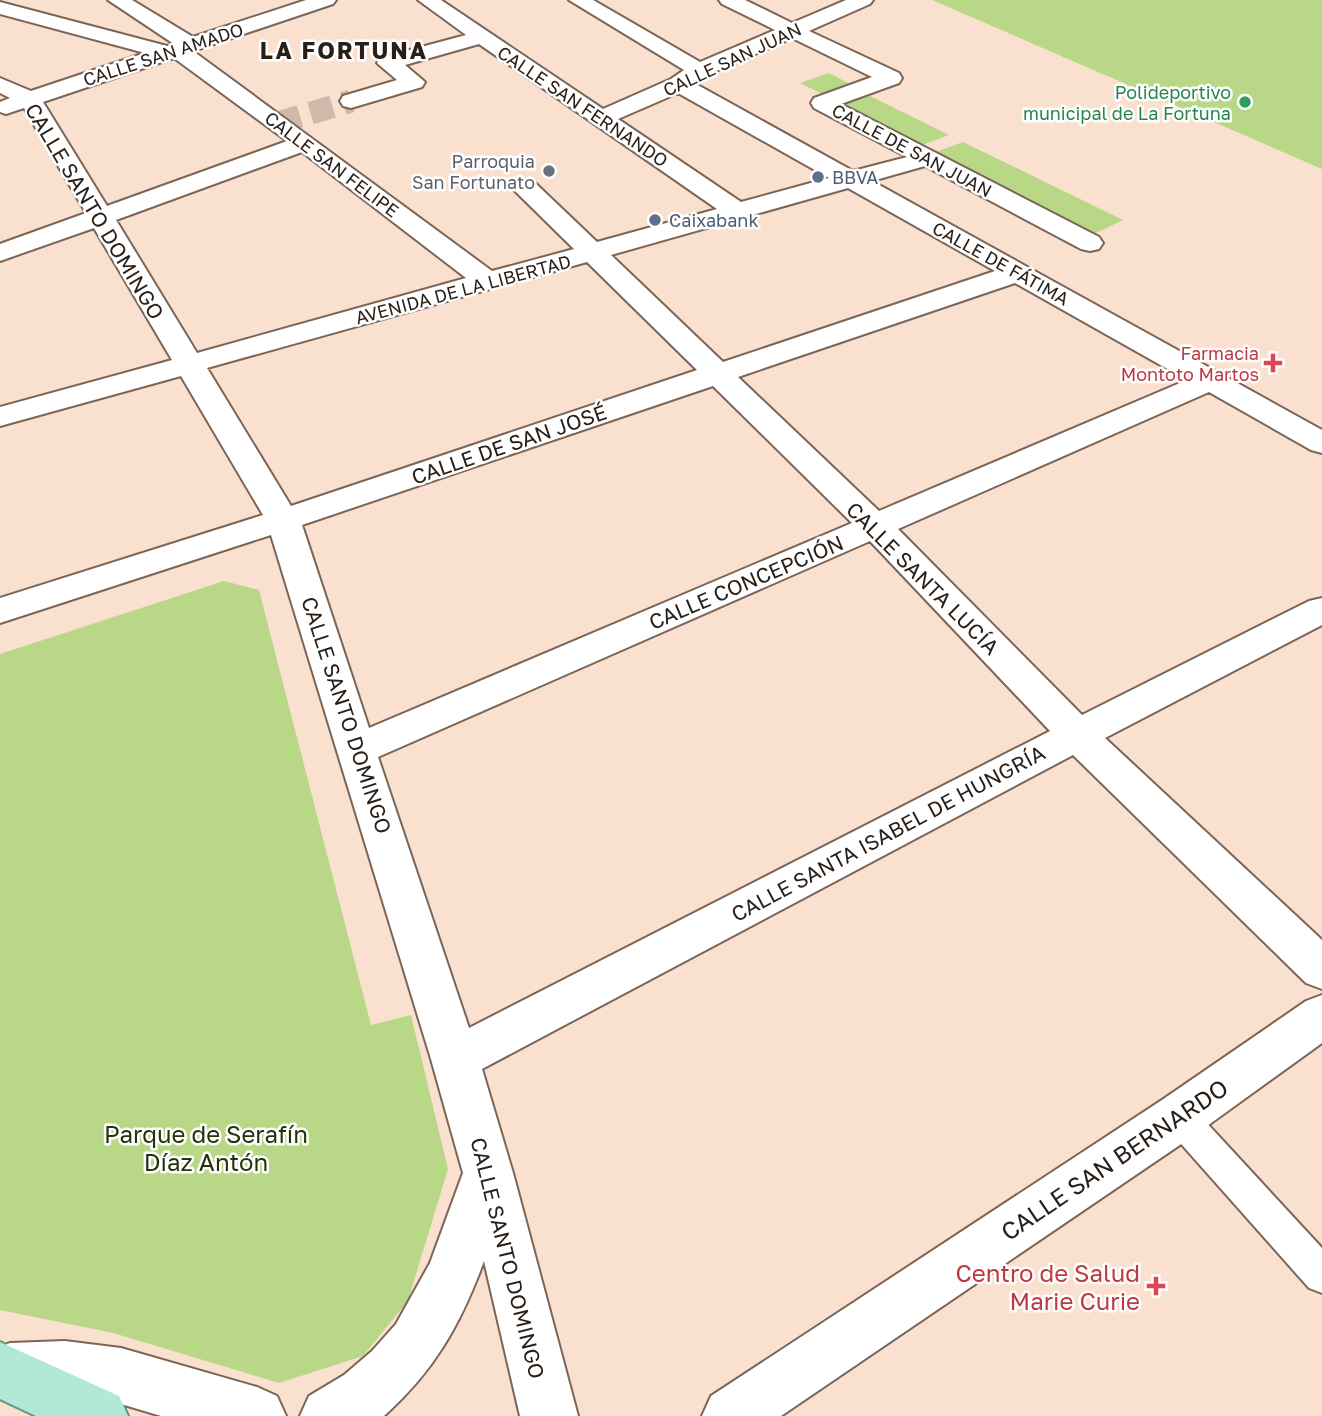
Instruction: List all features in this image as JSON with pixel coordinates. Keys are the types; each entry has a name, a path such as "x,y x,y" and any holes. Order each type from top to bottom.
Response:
{"main road":[{"path":"2,1371 99,1416"}],"street":[{"name":"CALLE SAN FELIPE","path":"118,0 486,281"},
{"name":"CALLE SAN AMADO","path":"0,109 326,0"},
{"name":"CALLE SAN FERNANDO","path":"428,0 738,212"},
{"name":"CALLE DE FÁTIMA","path":"579,0 689,77 850,179 1322,443"},
{"path":"729,0 791,32"},
{"name":"CALLE SAN JUAN","path":"601,118 863,0"},
{"path":"0,8 179,49"},
{"name":"CALLE DE SAN JUAN","path":"791,32 891,78 822,103 1090,243"},
{"path":"351,101 414,82 388,63 482,37"},
{"name":"CALLE SANTO DOMINGO","path":"0,85 30,99 284,520 455,1059 488,1173 549,1416"},
{"path":"0,253 305,143"},
{"name":"AVENIDA DE LA LIBERTAD","path":"0,417 925,159"},
{"name":"CALLE SANTA LUCÍA","path":"524,186 875,527 1077,735 1322,969"},
{"name":"CALLE DE SAN JOSÉ","path":"0,611 284,520 1017,273"},
{"name":"CALLE CONCEPCIÓN","path":"358,749 1210,381"},
{"name":"CALLE SANTA ISABEL DE HUNGRÍA","path":"455,1059 1322,610"},
{"name":"CALLE SAN BERNARDO","path":"731,1416 1179,1117 1322,1016"},
{"path":"329,1416 356,1402 381,1381 404,1358 438,1310 488,1173"},
{"path":"2,1371 65,1369 121,1376 257,1416"}],"lane":[{"path":"1179,1117 1322,1275"}],"green space":[{"name":"Polideportivo municipal de La Fortuna","path":"932,0 1322,0 1322,169"},
{"path":"829,73 856,87 828,97 800,83"},
{"path":"868,95 949,135 917,147 835,105"},
{"path":"963,142 1123,220 1086,238 933,153"},
{"name":"Parque de Serafín Díaz Antón","path":"224,581 259,590 371,1025 411,1015 448,1169 408,1301 363,1356 279,1383 113,1333 0,1310 0,654"}],"tunnel":[{"path":"278,123 351,101"}],"place":[{"name":"Polideportivo municipal de La Fortuna","path":"1245,102"},
{"name":"Parroquia San Fortunato","path":"549,171"},
{"name":"BBVA","path":"818,177"},
{"name":"Caixabank","path":"655,220"},
{"name":"Farmacia Montoto Martos","path":"1273,363"},
{"name":"Centro de Salud Marie Curie","path":"1156,1286"}],"district":[{"name":"LA FORTUNA","path":"344,50"}]}
